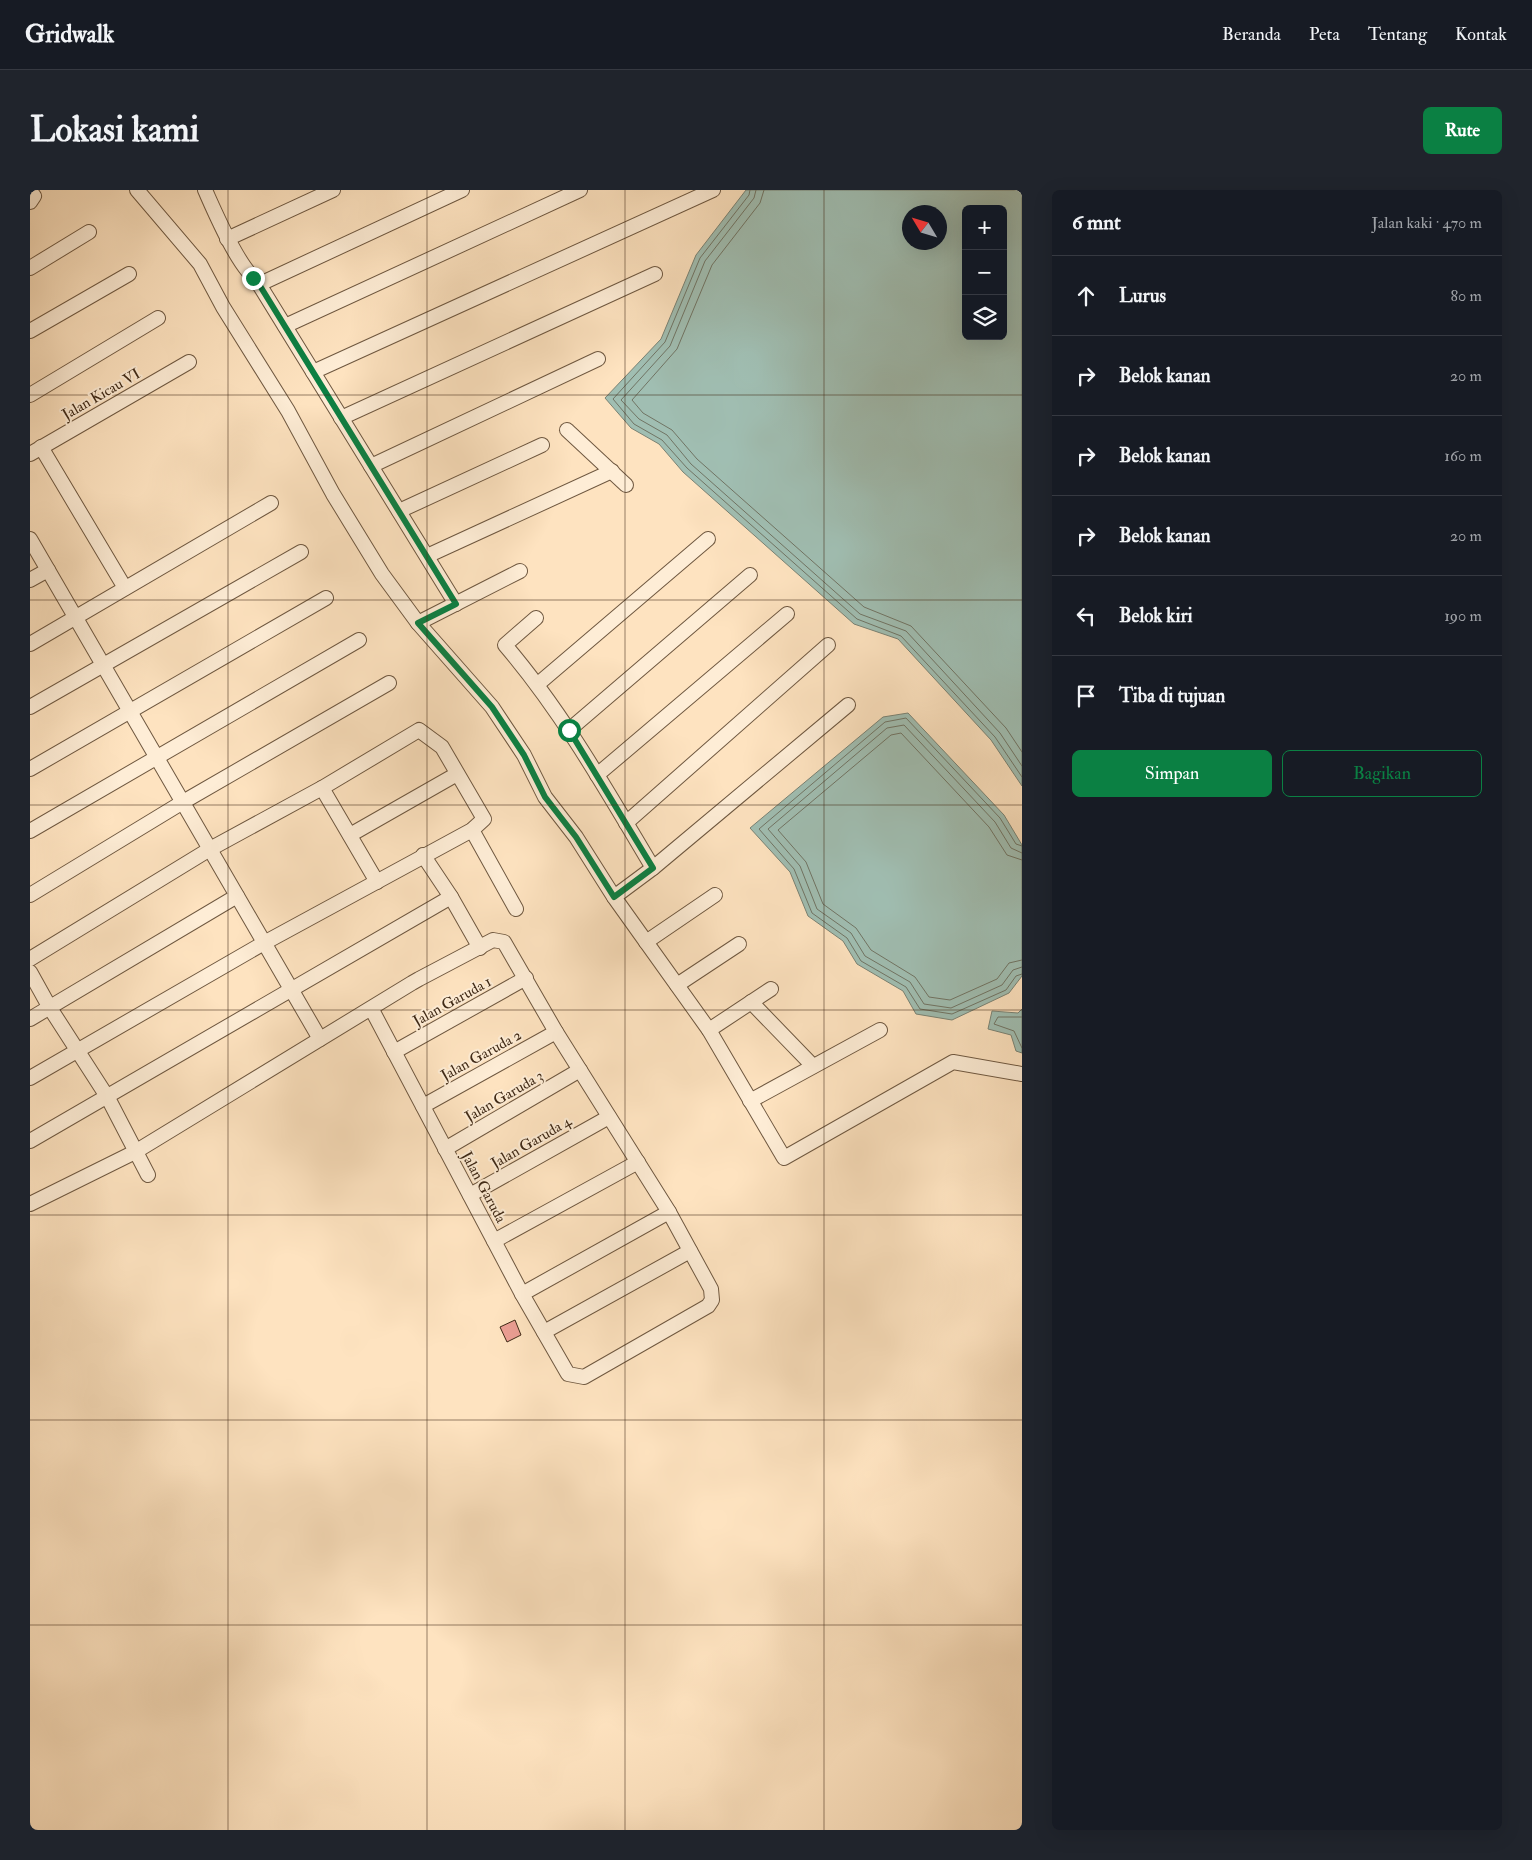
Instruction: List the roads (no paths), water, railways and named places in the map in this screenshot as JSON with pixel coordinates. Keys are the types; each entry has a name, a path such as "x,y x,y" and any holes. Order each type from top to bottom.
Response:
{"street":[{"path":"137,190 200,264 223,307 288,411 333,494 382,574 418,623 492,707 524,755 545,797 576,837 614,897 709,1030 784,1158 953,1062 1022,1074"},
{"path":"205,190 227,239 257,281 456,604"},
{"path":"227,239 333,190"},
{"path":"257,281 262,282 462,190"},
{"path":"285,326 580,190"},
{"path":"313,372 714,190"},
{"path":"30,268 88,232"},
{"path":"30,331 129,274"},
{"path":"341,418 655,274"},
{"path":"30,394 158,318"},
{"path":"371,466 598,359"},
{"name":"Jalan Kicau VI","path":"36,451 189,362"},
{"path":"567,430 626,485"},
{"path":"399,511 542,445"},
{"path":"36,451 125,588"},
{"path":"427,556 612,471"},
{"path":"30,644 272,503"},
{"path":"30,539 320,1039"},
{"path":"538,684 708,539"},
{"path":"30,707 301,552"},
{"path":"30,580 48,570"},
{"path":"418,623 520,571"},
{"path":"569,730 750,575"},
{"path":"30,769 129,710 326,598"},
{"path":"597,775 787,614"},
{"path":"536,618 505,645 538,684 569,730 653,868"},
{"path":"30,832 359,640"},
{"path":"626,823 828,645"},
{"path":"30,895 183,802 389,683"},
{"path":"614,897 653,868 848,705"},
{"path":"30,959 210,849 322,788 419,730 442,747 484,819 472,830 264,943 30,1078"},
{"path":"350,835 457,774"},
{"path":"322,788 377,882"},
{"path":"472,830 516,909"},
{"path":"423,855 451,897 480,948"},
{"path":"646,942 715,895"},
{"path":"30,1019 237,896"},
{"path":"30,1141 108,1098 451,897"},
{"path":"30,1204 135,1152 419,978 493,940 504,942 556,1032 669,1212 690,1251 544,1332"},
{"path":"677,985 739,944"},
{"path":"30,972 50,1008 108,1098 148,1175"},
{"name":"Jalan Garuda 1","path":"394,1052 526,978"},
{"path":"709,1030 771,989"},
{"path":"751,1002 813,1066"},
{"name":"Jalan Garuda","path":"371,1008 522,1294 568,1374 584,1377 708,1306 712,1300 711,1289 690,1251"},
{"path":"750,1101 880,1030"},
{"name":"Jalan Garuda 2","path":"422,1106 556,1032"},
{"name":"Jalan Garuda 3","path":"445,1149 580,1070"},
{"name":"Jalan Garuda 4","path":"470,1195 609,1116"},
{"path":"494,1241 638,1162"},
{"path":"522,1294 669,1212"}],"water":[{"path":"746,190 1022,190 1022,786 991,740 898,639 854,624 683,472 659,444 631,428 605,398 661,339 696,255"},
{"path":"908,713 1004,815 1022,845 1022,976 1009,993 952,1020 916,1014 903,991 857,964 843,941 808,916 790,872 750,828 883,717"},
{"path":"1022,1009 1022,1053 1016,1051 1011,1035 988,1029 992,1011 1018,1013"}]}
